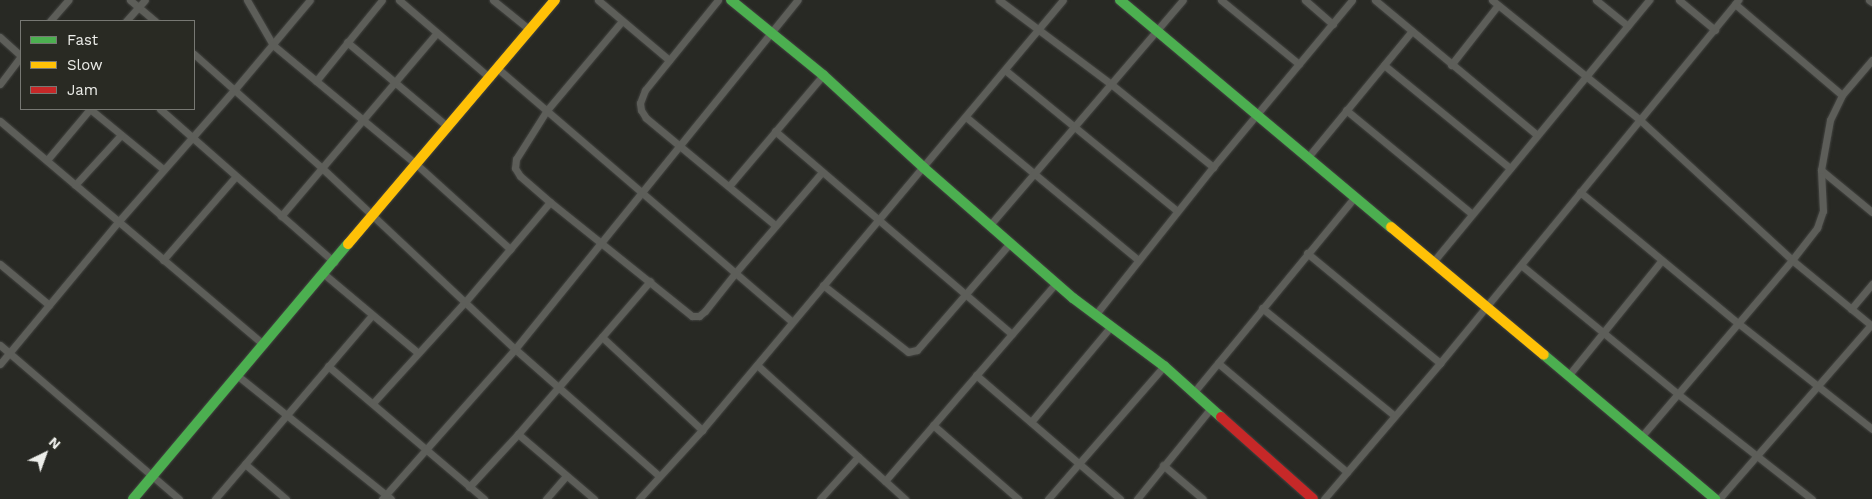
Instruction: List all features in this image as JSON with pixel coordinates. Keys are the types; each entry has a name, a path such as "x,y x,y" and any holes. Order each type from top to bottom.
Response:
{"street":[{"path":"51,20 68,0"},
{"path":"130,0 154,20"},
{"path":"127,20 145,0"},
{"path":"246,0 273,45 416,164 510,249"},
{"path":"0,364 163,169 235,89 310,0"},
{"path":"316,81 382,0"},
{"path":"399,0 490,78"},
{"path":"493,0 530,30"},
{"path":"133,499 154,477 555,0"},
{"path":"598,0 669,60"},
{"path":"718,0 645,90 640,103 641,110 646,118 775,225"},
{"path":"731,0 823,75 924,168 1056,283 1164,366 1313,499"},
{"path":"238,376 386,498 426,449 515,349 798,0"},
{"path":"999,0 1111,84 1213,166"},
{"path":"639,499 702,430 924,168 1062,0"},
{"path":"1120,0 1715,499"},
{"path":"990,225 1183,0"},
{"path":"1221,0 1299,64"},
{"path":"1305,0 1332,24"},
{"path":"1096,314 1213,166 1352,0"},
{"path":"1374,0 1538,135"},
{"path":"1596,0 1628,26"},
{"path":"1432,262 1649,0"},
{"path":"1679,0 1715,30"},
{"path":"1451,64 1495,2 1640,120 1792,260 1871,326 1719,499"},
{"path":"1324,499 1440,363 1737,2 1842,95"},
{"path":"622,20 547,110 516,160 515,168 520,176 550,202 692,316 699,316 705,311 775,225 822,172"},
{"path":"281,216 437,32"},
{"path":"1308,157 1411,32"},
{"path":"0,37 20,55"},
{"path":"347,42 448,127"},
{"path":"195,55 322,168 515,349 659,476"},
{"path":"0,84 20,57"},
{"path":"1641,437 1792,260 1821,220 1821,170 1823,148 1830,120 1842,95 1872,60"},
{"path":"1384,65 1510,168"},
{"path":"498,68 792,322"},
{"path":"1005,70 1177,212"},
{"path":"729,186 823,75"},
{"path":"47,160 89,110"},
{"path":"91,110 163,169"},
{"path":"161,110 334,262"},
{"path":"1346,110 1472,214"},
{"path":"966,117 1138,260"},
{"path":"0,121 264,345"},
{"path":"775,131 1012,334"},
{"path":"75,185 121,135"},
{"path":"1821,170 1872,212"},
{"path":"163,260 236,176"},
{"path":"1580,192 1816,387 1872,429"},
{"path":"1194,392 1307,253 1356,197"},
{"path":"372,403 465,302 550,202"},
{"path":"824,285 908,352 917,350 1010,243"},
{"path":"1307,253 1440,363"},
{"path":"1568,376 1662,260"},
{"path":"0,264 49,305"},
{"path":"1521,265 1678,394 1812,499"},
{"path":"324,274 417,352"},
{"path":"469,487 559,388 650,281"},
{"path":"885,481 1056,283"},
{"path":"1851,309 1872,284"},
{"path":"1262,308 1395,416"},
{"path":"215,499 372,315"},
{"path":"1030,422 1112,325"},
{"path":"602,337 702,430"},
{"path":"0,345 180,499"},
{"path":"1218,364 1347,472"},
{"path":"757,365 905,499"},
{"path":"328,366 484,499"},
{"path":"1048,499 1164,366"},
{"path":"976,376 1118,498"},
{"path":"1137,499 1211,408"},
{"path":"933,425 1018,499"},
{"path":"518,434 594,499"},
{"path":"820,499 858,457"},
{"path":"245,464 286,499"},
{"path":"1163,465 1203,499"},
{"path":"546,499 566,476"}],"traffic: fast":[{"path":"731,0 823,75 924,168 1073,298 1164,366 1221,417"},
{"path":"1120,0 1391,227"},
{"path":"133,499 348,244"},
{"path":"1544,355 1715,499"}],"traffic: slow":[{"path":"348,244 555,0"},
{"path":"1391,227 1544,355"}],"traffic: jam":[{"path":"1221,417 1313,499"}]}
